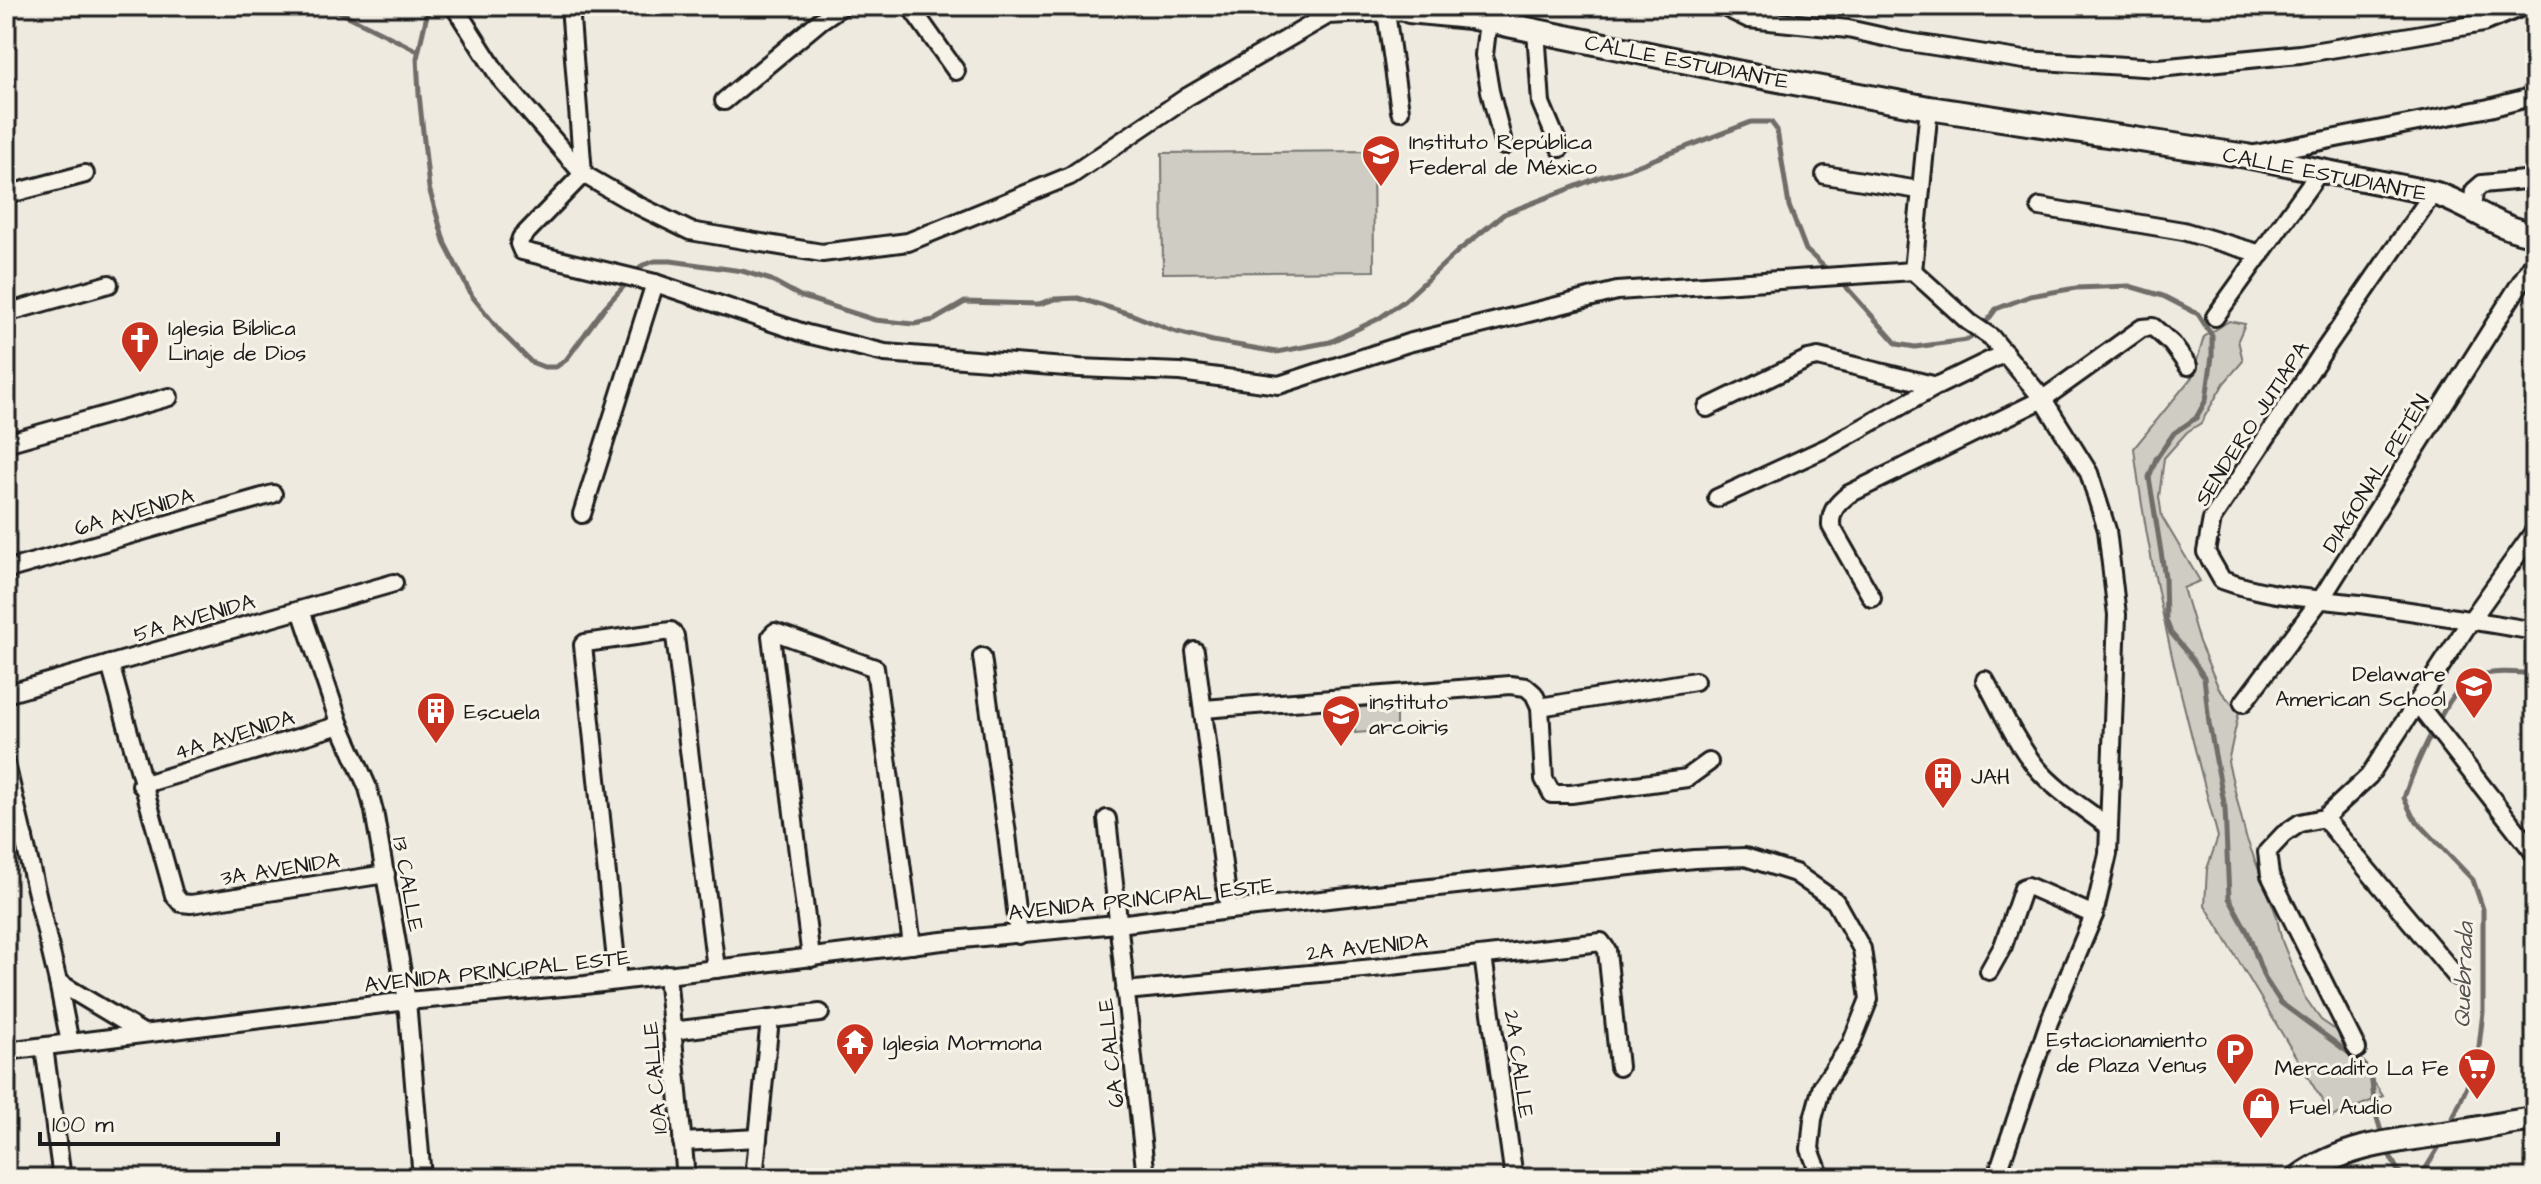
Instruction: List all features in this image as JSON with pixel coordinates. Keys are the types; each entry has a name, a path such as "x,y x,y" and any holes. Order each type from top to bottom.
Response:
{"street":[{"name":"CALLE ESTUDIANTE","path":"454,6 500,78 583,174 690,231 822,253 908,242 1070,176 1187,97 1328,15 1401,10 1488,21 1512,16 1536,30 1741,73 1929,108 2246,156 2452,198 2507,228 2535,234"},
{"path":"570,6 583,174 521,238 522,251 655,283 807,334 885,353 1079,368 1180,372 1279,385 1450,331 1617,291 1913,271 1969,322 1991,337 2005,353 2043,399 2089,473 2107,530 2117,615 2108,854 2094,915 2049,1022 1996,1178"},
{"path":"808,6 820,21"},
{"path":"724,101 842,6"},
{"path":"910,6 956,71"},
{"path":"1722,6 1749,19 1848,29 1902,41 2024,60 2159,68 2300,54 2410,36 2483,23 2525,6"},
{"path":"1400,111 1401,10"},
{"path":"1488,21 1484,55 1504,146"},
{"path":"1536,30 1541,103 1560,148"},
{"path":"2246,156 2535,96"},
{"path":"1913,271 1929,108"},
{"path":"2215,317 2320,171"},
{"path":"6,195 85,174"},
{"path":"1825,175 1919,190"},
{"path":"2472,209 2474,191 2482,184 2535,179"},
{"name":"SENDERO JUTIAPA","path":"2433,193 2212,519 2206,552 2222,580 2250,590 2535,631"},
{"path":"2040,207 2183,231 2261,254"},
{"name":"DIAGONAL PETÉN","path":"2243,703 2321,599 2535,260"},
{"path":"582,514 655,283"},
{"path":"6,313 109,284"},
{"path":"1872,598 1831,526 1830,516 1834,508 1849,494 2043,399 2142,328 2153,327 2172,344 2188,366"},
{"path":"1717,498 1828,447 1937,386 2005,353"},
{"path":"1707,408 1818,357 1937,386"},
{"path":"6,443 169,397"},
{"name":"6A AVENIDA","path":"6,570 273,494"},
{"path":"2357,1049 2270,875 2267,852 2300,823 2324,818 2369,776 2471,620 2535,530"},
{"name":"5A AVENIDA","path":"6,694 394,583"},
{"name":"13 CALLE","path":"301,610 340,725 368,788 407,1001 422,1178"},
{"path":"618,980 583,647 585,643 671,631 675,636 716,969"},
{"path":"811,958 771,636 775,632 875,668 912,945"},
{"path":"1195,651 1229,910"},
{"path":"982,657 1019,935"},
{"path":"110,664 141,785"},
{"path":"1985,680 2022,747 2037,767 2060,791 2109,827"},
{"path":"1540,707 1695,681"},
{"path":"1204,709 1510,685 1526,687 1534,694 1540,707 1544,779 1552,794 1687,778 1709,762"},
{"path":"2418,704 2535,854"},
{"name":"4A AVENIDA","path":"141,785 340,725"},
{"path":"6,764 70,1043"},
{"name":"3A AVENIDA","path":"141,785 174,895 181,903 386,874"},
{"path":"2324,818 2456,976"},
{"name":"6A CALLE","path":"1107,819 1146,1178"},
{"path":"6,839 24,838"},
{"name":"AVENIDA PRINCIPAL ESTE","path":"6,1051 407,1001 585,985 912,945 1694,859 1745,857 1795,873 1835,901 1862,949 1869,999 1851,1044 1822,1086 1813,1119 1810,1149 1821,1178"},
{"path":"1989,971 2003,946 2023,888 2028,886 2094,915"},
{"name":"2A AVENIDA","path":"1125,991 1374,968 1601,942 1607,950 1619,1067"},
{"name":"2A CALLE","path":"1483,956 1514,1178"},
{"name":"10A CALLE","path":"667,974 686,1178"},
{"path":"58,982 143,1033"},
{"path":"672,1031 820,1013"},
{"path":"754,1178 770,1019"},
{"path":"44,1047 62,1178"},
{"path":"2282,1178 2306,1158 2393,1129 2535,1119"},
{"path":"682,1142 758,1138"},
{"path":"2298,1178 2357,1143"}],"shaded area":[{"path":"1373,151 1374,271 1163,273 1162,153"},
{"path":"2229,321 2245,324 2238,340 2243,361 2224,383 2201,423 2187,432 2164,458 2159,497 2162,517 2200,581 2183,588 2199,642 2219,689 2239,712 2228,762 2246,837 2276,914 2282,941 2304,996 2321,1020 2343,1035 2383,1096 2332,1117 2205,905 2207,869 2218,837 2159,595 2134,448 2192,377 2204,337"},
{"path":"1396,704 1396,730 1355,733 1353,708"}],"waterway":[{"path":"328,6 418,51"},
{"path":"429,6 417,58 419,94 429,188 445,244 472,296 499,330 531,362 544,367 556,367 566,360 604,308 643,265 655,261 742,271 771,280 800,296 875,320 914,324 934,320 965,302 1039,304 1055,299 1078,298 1173,331 1213,341 1277,352 1330,342 1378,319 1404,301 1504,214 1751,122 1771,122 1777,130 1789,206 1806,250 1829,271"},
{"path":"1840,280 1897,344 1915,347 1967,340 1979,332 1996,309 2030,296 2076,288 2129,286 2163,296 2198,314 2212,336 2206,400 2196,418 2174,433 2156,459 2149,477 2165,577 2166,620 2171,633 2204,677 2225,808 2229,898 2248,933 2264,977 2281,1003 2364,1064 2372,1082 2375,1111 2383,1138"},
{"name":"Quebrada","path":"2449,1127 2477,1064 2483,1012 2483,909 2473,880 2413,817 2404,798 2432,732 2463,685 2472,678 2487,674 2535,674"},
{"name":"Quebrada","path":"2420,1178 2443,1140"},
{"path":"2386,1148 2398,1171 2408,1178"}],"place":[{"name":"Instituto República Federal de México","path":"1381,188"},
{"name":"Iglesia Bíblica Linaje de Dios","path":"140,374"},
{"name":"Delaware American School","path":"2474,720"},
{"name":"Escuela","path":"436,745"},
{"name":"instituto arcoiris","path":"1341,748"},
{"name":"JAH","path":"1943,810"},
{"name":"Iglesia Mormona","path":"855,1076"},
{"name":"Estacionamiento de Plaza Venus","path":"2235,1086"},
{"name":"Mercadito La Fe","path":"2477,1101"},
{"name":"Fuel Audio","path":"2261,1140"}]}
